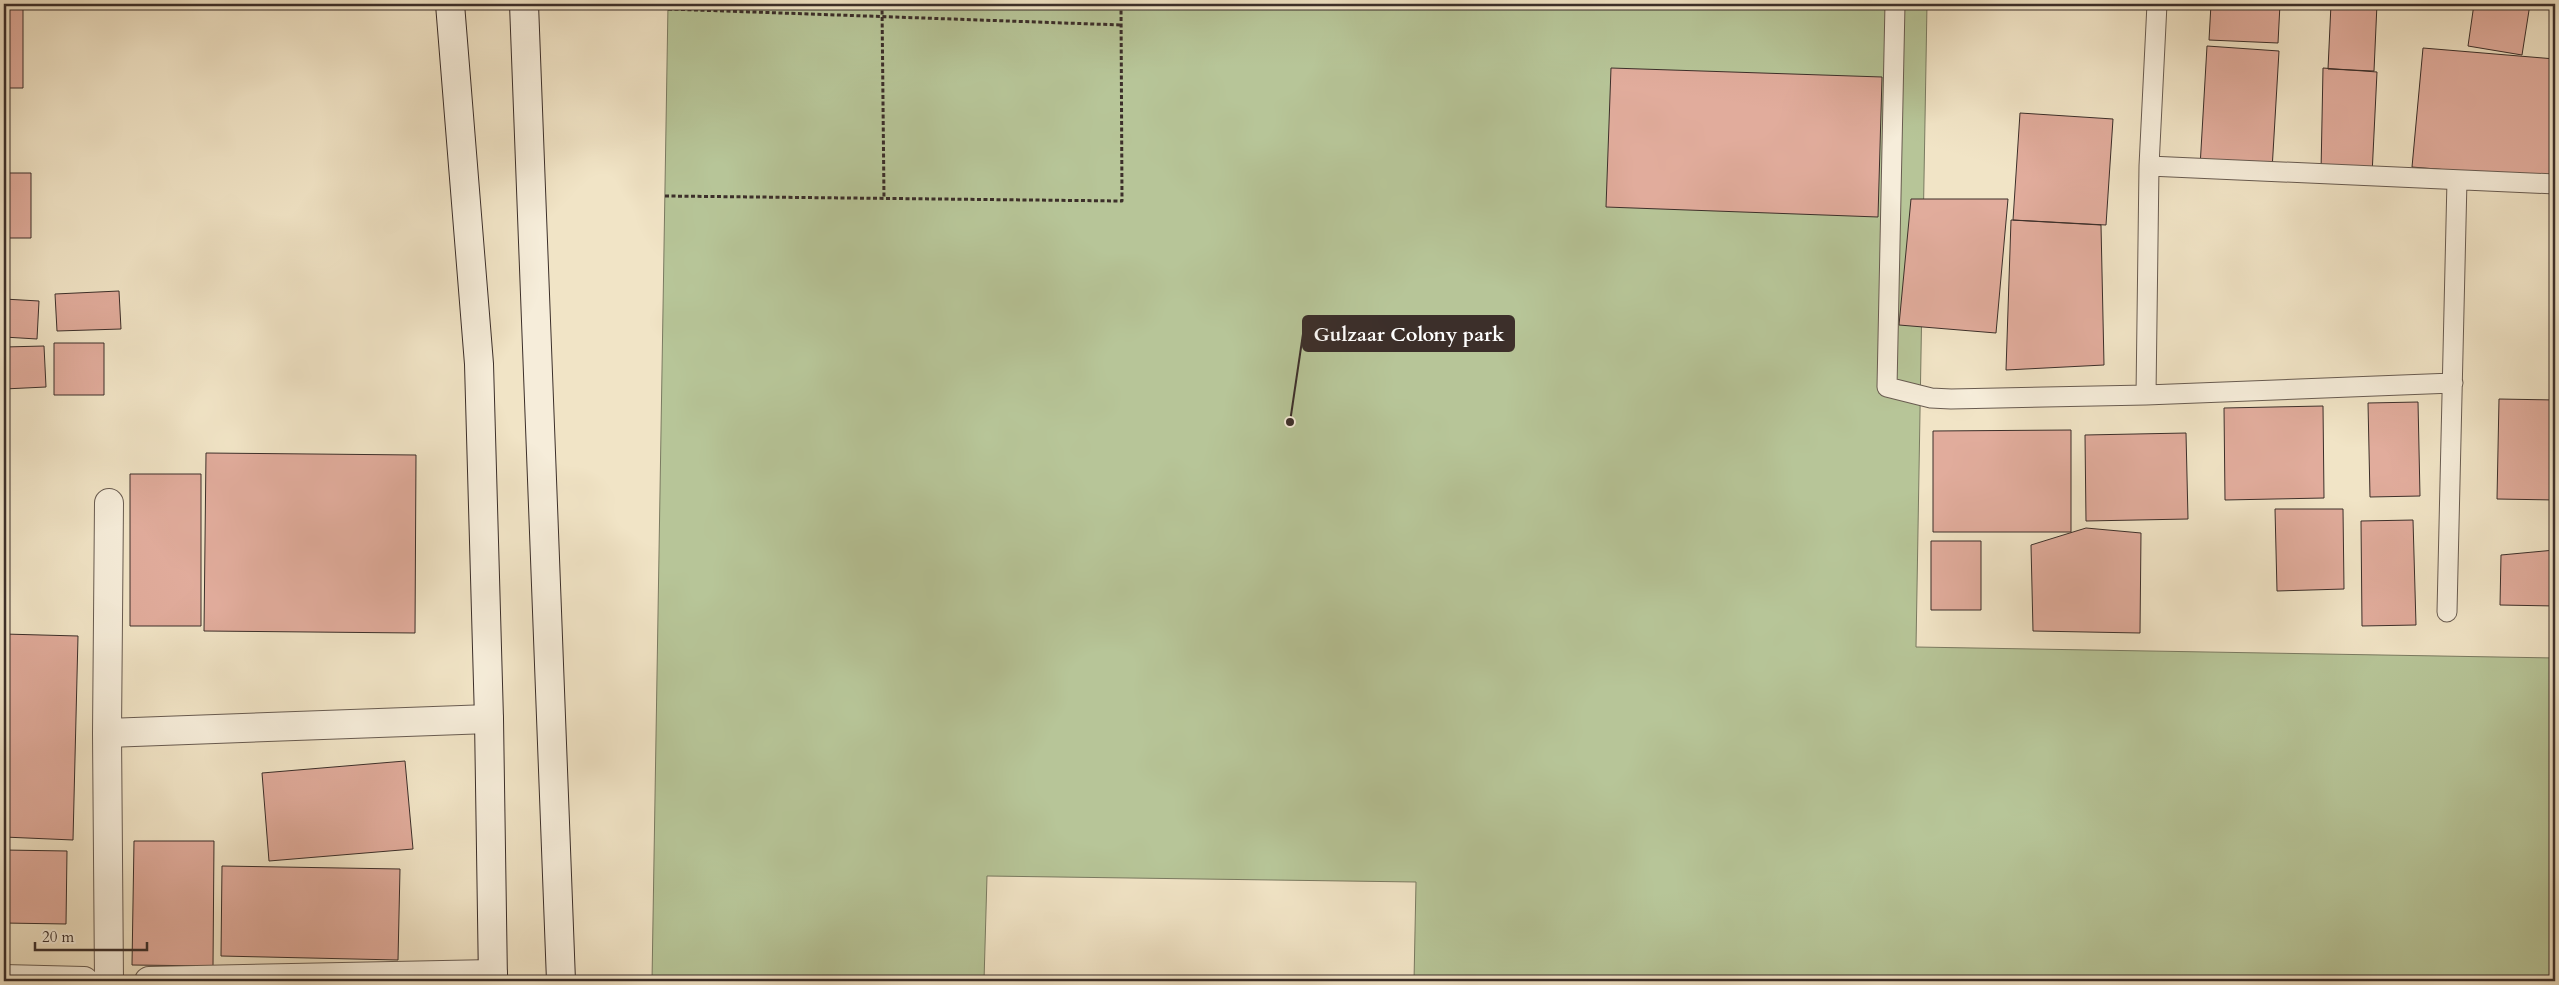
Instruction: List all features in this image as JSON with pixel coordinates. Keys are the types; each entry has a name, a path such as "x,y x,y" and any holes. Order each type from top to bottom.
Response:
{"main road":[{"path":"149,981 493,978 489,719 479,364 450,4"},
{"path":"524,4 561,981"},
{"path":"109,503 107,733 109,981"},
{"path":"107,733 489,719"},
{"path":"4,978 84,981"}],"lane":[{"path":"1895,4 1887,387 1931,398 1951,399 2146,395 2453,383"},
{"path":"2146,395 2149,166 2157,4"},
{"path":"2149,166 2555,184"},
{"path":"2447,612 2457,180"}],"path":[{"path":"882,4 884,199"},
{"path":"665,196 1122,201 1121,4"},
{"path":"668,8 1121,25"}],"green space":[{"path":"668,4 1927,4 1916,647 2555,658 2555,981 1414,981 1416,882 987,876 984,981 652,981"}],"building":[{"path":"4,4 23,4 23,88 4,88"},
{"path":"2211,4 2280,4 2278,43 2209,40"},
{"path":"2331,4 2377,4 2374,71 2328,69"},
{"path":"2474,4 2530,4 2522,55 2468,46"},
{"path":"2207,46 2279,51 2272,170 2200,167"},
{"path":"2423,48 2555,59 2555,179 2412,167"},
{"path":"1611,68 1882,77 1878,217 1606,207"},
{"path":"2323,68 2377,72 2372,175 2321,172"},
{"path":"2020,113 2113,119 2106,225 2013,220"},
{"path":"4,173 31,173 31,238 4,238"},
{"path":"1911,199 2008,199 1996,333 1899,325"},
{"path":"2011,220 2101,225 2104,365 2006,370"},
{"path":"119,291 121,329 57,331 55,294"},
{"path":"4,299 39,301 37,339 4,337"},
{"path":"54,343 104,343 104,395 54,395"},
{"path":"44,346 46,387 4,389 4,347"},
{"path":"2499,399 2555,400 2555,500 2497,499"},
{"path":"2418,402 2420,496 2370,497 2368,403"},
{"path":"2323,406 2324,498 2225,500 2224,408"},
{"path":"2071,430 2071,532 1933,532 1933,431"},
{"path":"2186,433 2188,519 2086,521 2085,435"},
{"path":"206,453 416,455 415,633 204,631"},
{"path":"130,474 201,474 201,626 130,626"},
{"path":"2275,509 2343,509 2344,589 2277,591"},
{"path":"2413,520 2416,625 2362,626 2361,521"},
{"path":"2086,528 2141,533 2140,633 2033,631 2031,545"},
{"path":"1931,541 1981,541 1981,610 1931,610"},
{"path":"2555,550 2555,606 2500,605 2501,555"},
{"path":"4,634 78,636 73,840 4,837"},
{"path":"405,761 413,849 269,861 262,773"},
{"path":"134,841 214,841 213,966 132,965"},
{"path":"4,850 67,851 66,924 4,923"},
{"path":"222,866 400,869 398,960 221,956"}],"place":[{"name":"Gulzaar Colony park","path":"1290,422"}]}
